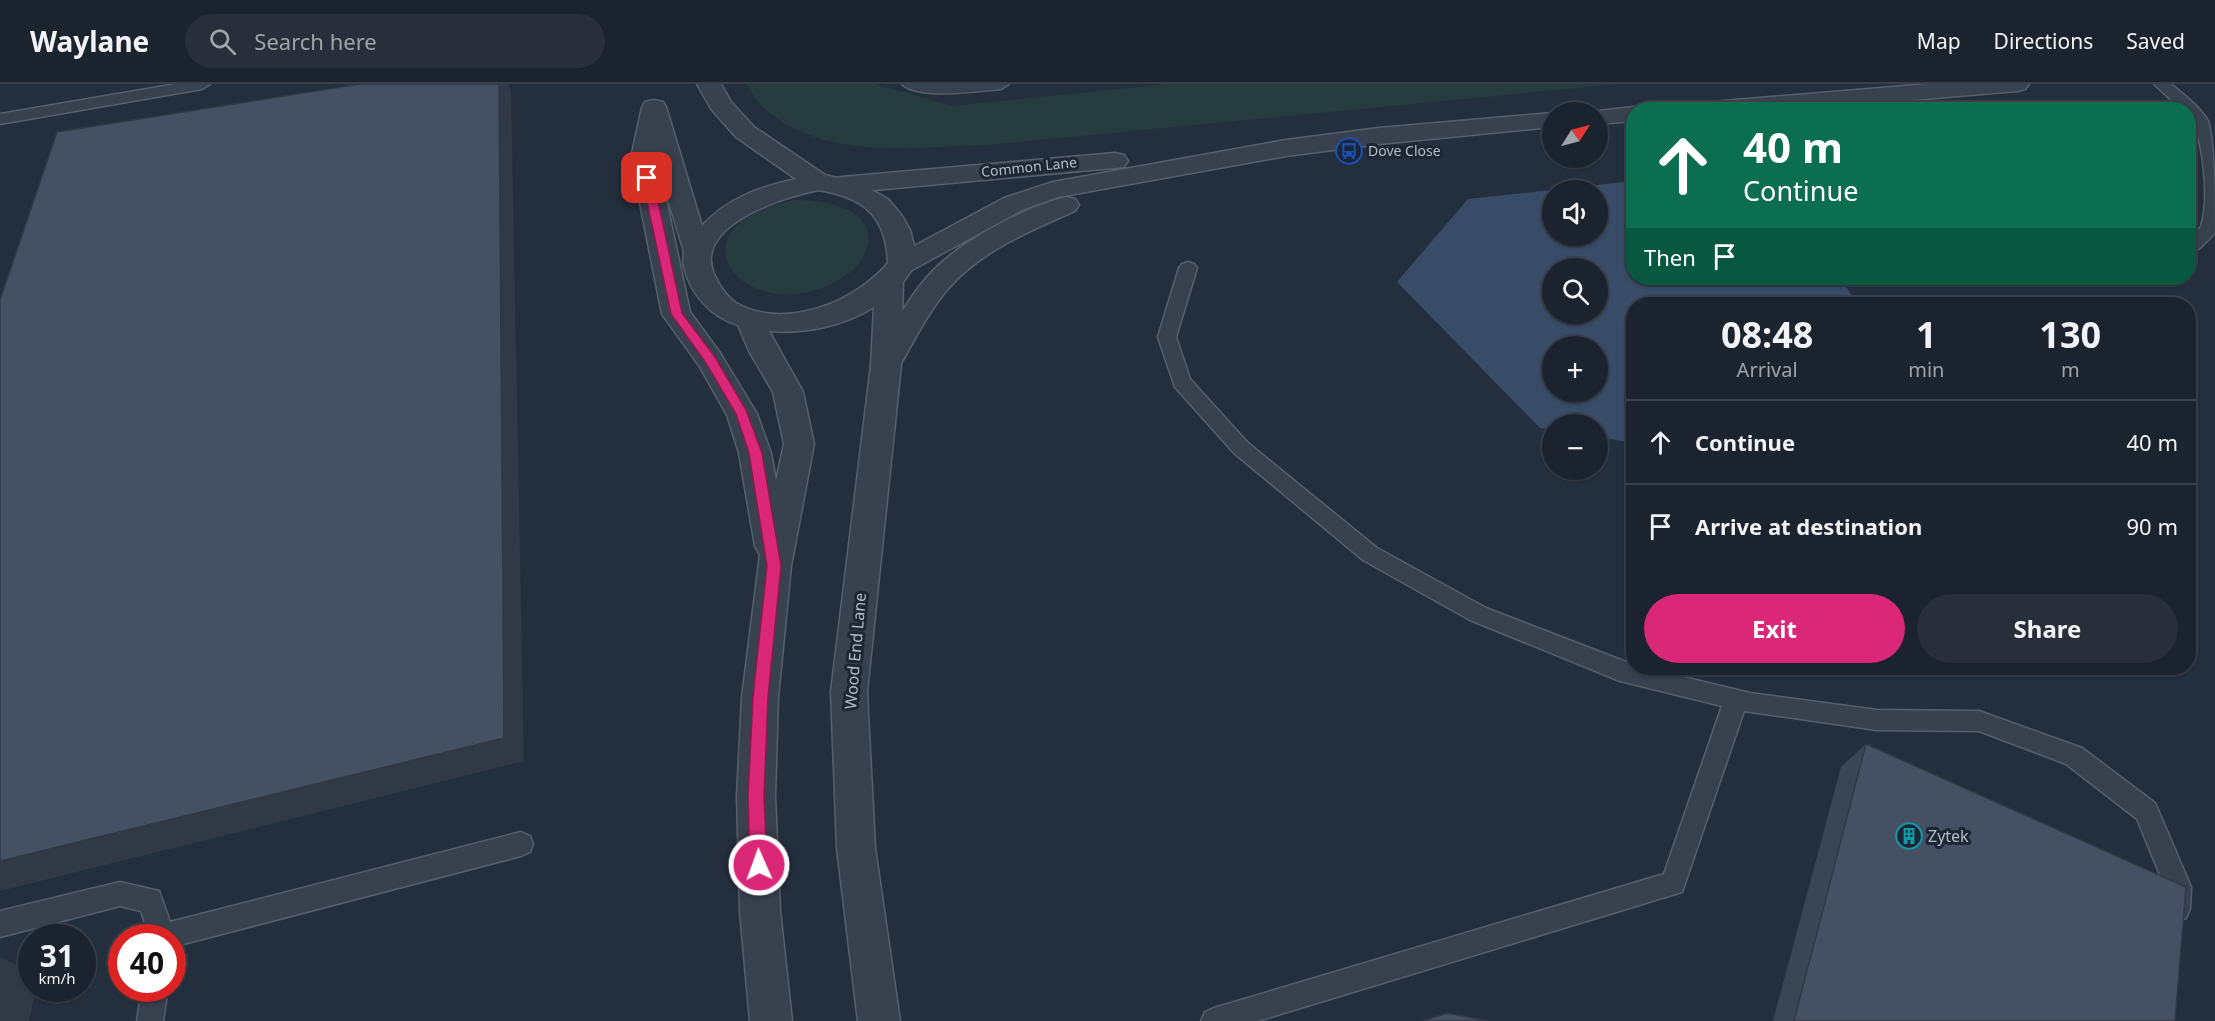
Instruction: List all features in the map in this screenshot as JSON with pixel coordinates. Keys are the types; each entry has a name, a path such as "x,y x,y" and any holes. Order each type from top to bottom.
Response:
{"street":[{"path":"653,95 686,219 698,249 696,265 706,290 726,309 749,318 795,322 823,318 869,298 896,272 903,247 898,228 889,214 866,196 830,184 745,132 721,105 709,84"},
{"path":"1762,102 1847,91 2017,84"},
{"path":"653,95 644,159 676,314 710,360 742,414 755,453 774,566"},
{"path":"1608,116 1626,115"},
{"name":"Common Lane","path":"896,272 1013,204 1053,190 1126,179 1216,160 1379,136 1542,121"},
{"name":"Common Lane","path":"830,184 1095,161 1216,160"},
{"path":"886,365 917,312 946,273 969,255 1048,213 1126,179"},
{"path":"698,249 733,210 788,188 830,184"},
{"name":"Wood End Lane","path":"879,1021 856,848 849,692 896,272"},
{"path":"749,318 764,351 788,392 799,444 774,566 760,697 756,796 760,911 771,1021"}],"lane":[{"path":"0,119 202,84"},
{"path":"910,84 948,90 1001,84"},
{"path":"2162,84 2183,102"},
{"path":"2196,117 2210,146 2213,169 2213,213 2210,228 2196,241"},
{"path":"1188,268 1167,337 1182,382 1240,448 1370,554 1478,614 1626,672"},
{"path":"1636,675 1736,700 1877,720 1979,721 2074,756 2146,811 2178,887 2177,932"},
{"path":"1214,1021 1673,883 1736,700"},
{"path":"186,931 521,844"},
{"path":"0,924 120,894 150,900 158,924"},
{"path":"150,1021 153,1002"}],"green space":[{"path":"746,84 875,84 952,106 1167,84 1618,84 987,145 901,148 843,144 816,137 790,126 766,110"},
{"path":"794,200 831,204 856,215 864,223 868,233 864,254 858,265 849,273 815,290 782,294 754,288 734,273 725,254 730,234 752,215"}],"water":[{"path":"1626,182 1626,285 1845,285 1853,297 1626,297 1626,442 1608,439 1608,414 1542,414 1542,428 1397,282 1468,199 1542,191 1542,246 1608,246 1608,184"}],"building":[{"path":"360,84 499,84 504,738 0,861 0,300 57,132"},
{"name":"Zytek","path":"1866,744 2186,887 2175,1021 1794,1021"},
{"path":"1447,1013 1488,1021 1423,1021"}],"place":[{"name":"Dove Close","path":"1349,151"},
{"name":"Zytek","path":"1909,836"}],"route":[{"path":"647,178 676,314 710,360 742,414 755,453 774,566 760,697 756,796 759,865"}]}
